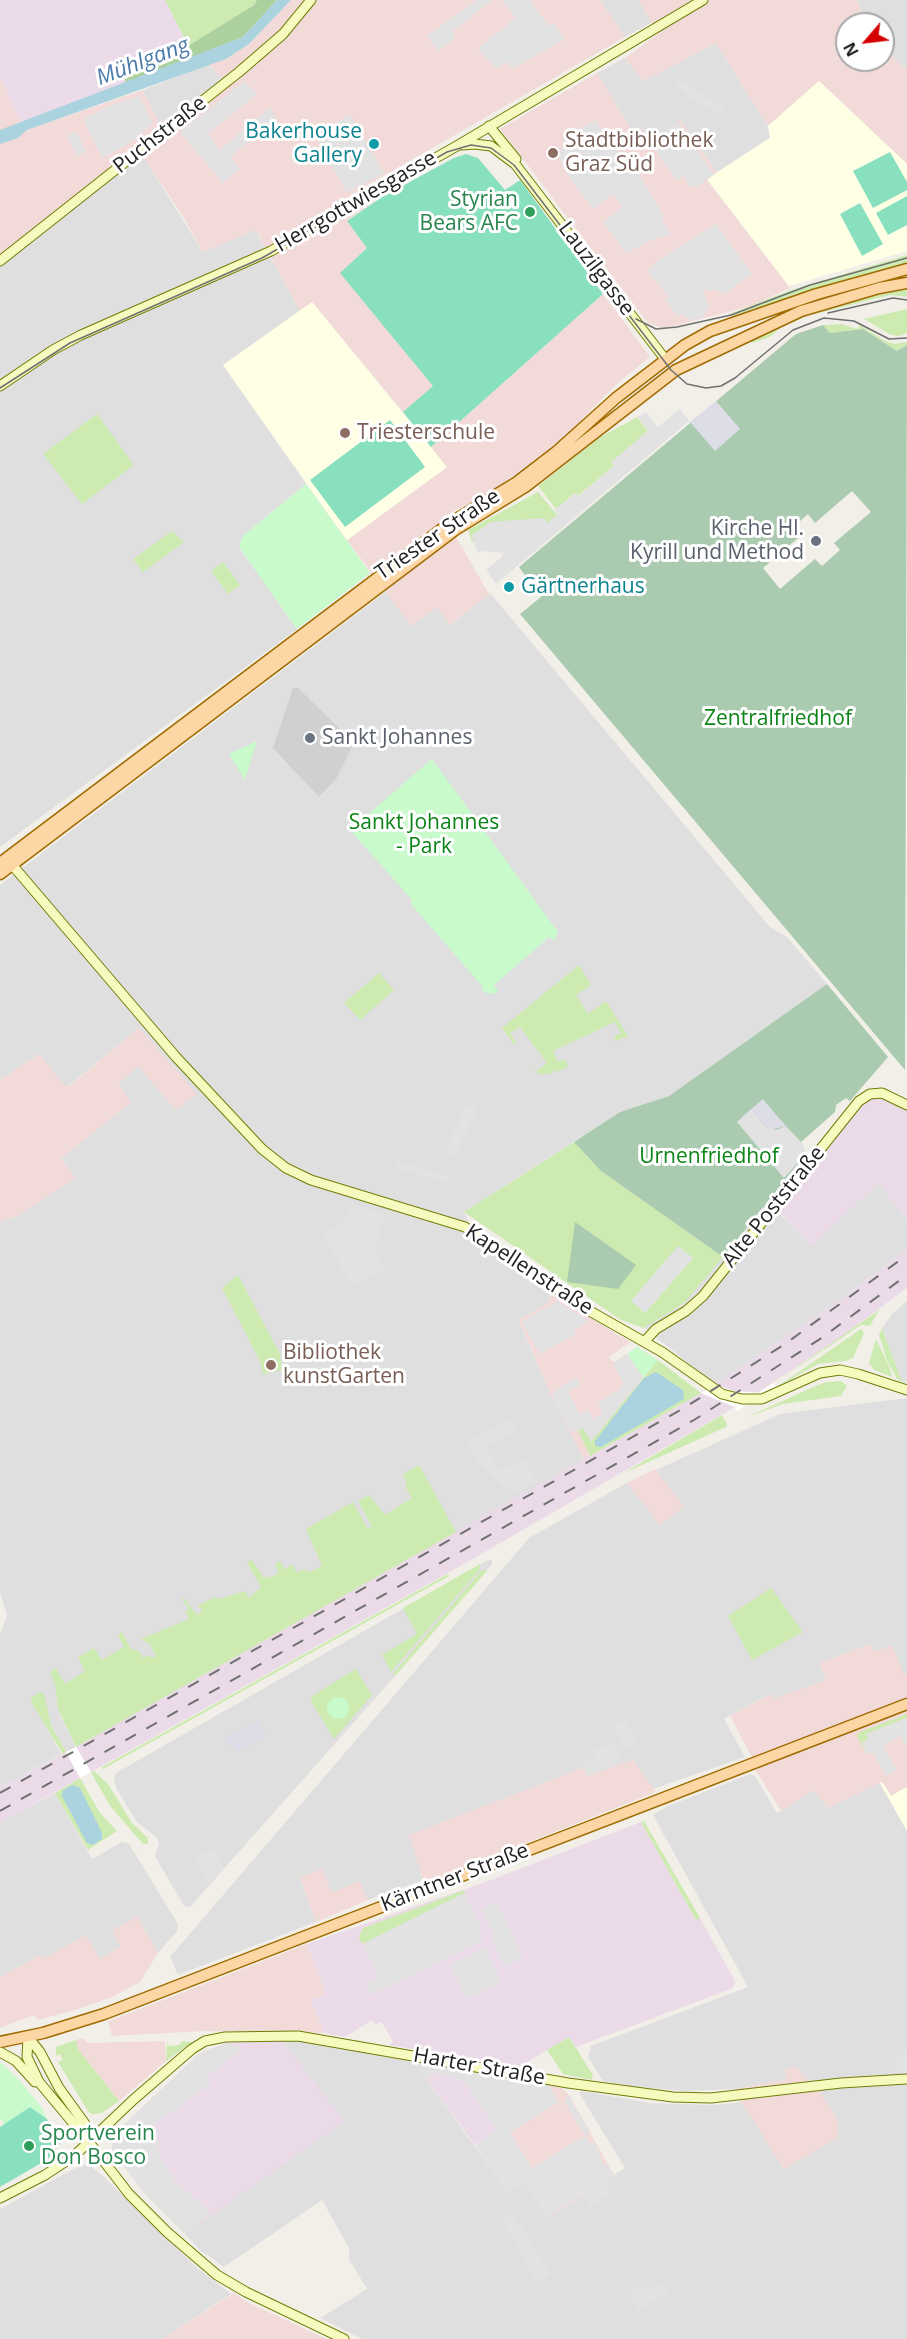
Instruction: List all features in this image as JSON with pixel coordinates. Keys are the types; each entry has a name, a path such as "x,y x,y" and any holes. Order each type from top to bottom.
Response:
{"main road":[{"name":"Puchstraße","path":"0,261 239,72 283,34 311,0"},
{"name":"Herrgottwiesgasse","path":"0,386 69,341 264,255 454,147 703,0"},
{"path":"454,147 483,144 482,138 489,126"},
{"name":"Lauzilgasse","path":"489,126 520,163 527,177"},
{"name":"Lauzilgasse","path":"483,144 505,154 527,177 665,359"},
{"name":"Triester Straße","path":"0,874 6,862 450,523 517,482 665,359 690,342 710,331 818,294 907,269"},
{"name":"Triester Straße","path":"6,862 455,530 525,487 674,371 707,353 801,311 879,288 907,283"},
{"name":"Kapellenstraße","path":"6,862 262,1149 286,1168 312,1180 465,1227 588,1310 644,1342 707,1387 735,1398 768,1397 813,1376 840,1370 907,1390"},
{"name":"Alte Poststraße","path":"644,1342 656,1329 686,1311 703,1296 859,1101 870,1094 882,1093 907,1105"},
{"name":"Kärntner Straße","path":"0,2042 28,2037 104,2014 907,1704"},
{"name":"Harter Straße","path":"89,2142 192,2049 205,2041 244,2035 298,2036 568,2083 673,2097 711,2098 841,2083 907,2079"},
{"path":"28,2037 27,2057 46,2092"},
{"path":"28,2037 40,2052 59,2088 85,2124 89,2142"},
{"path":"0,2052 16,2061 46,2092 129,2194 173,2238 217,2275 246,2292 344,2339"},
{"path":"0,2198 45,2175 74,2156 89,2142"}],"shaded area":[{"path":"0,0 165,0 188,46 124,76 126,83 21,123 0,77"},
{"path":"291,0 600,0 625,37 349,196 382,197 347,220 367,248 341,273 433,386 403,412 312,302 300,311 256,230 203,252 184,218 144,158 119,161 0,260 0,77 21,123 27,130 143,90 159,123 193,102 222,79 209,64 226,59 249,44"},
{"path":"476,0 492,0 453,31 455,38 438,51 427,36"},
{"path":"502,0 530,0 549,26 554,23 565,39 512,69 507,62 496,69 478,48 516,18"},
{"path":"600,0 639,0 652,22 625,37"},
{"path":"639,0 856,0 862,12 835,12 835,72 895,72 895,58 907,70 907,164 819,81 768,126 716,43 644,81 625,58 658,34"},
{"path":"856,0 907,0 907,70 895,58 895,12 862,12"},
{"path":"716,43 768,126 770,138 717,172 680,120 652,145 633,133 597,73 625,58 644,81"},
{"path":"209,64 222,79 193,102 159,123 143,90"},
{"path":"597,73 633,133 642,130 652,145 680,120 717,172 707,180 790,288 751,306 677,325 663,328 648,323 500,129"},
{"path":"676,77 724,109 721,114 692,99 672,82"},
{"path":"244,81 257,94 208,134 220,150 270,107 278,122 258,134 230,157 240,169 223,183 180,132"},
{"path":"819,81 907,164 907,251 789,286 707,179 770,138 768,126"},
{"path":"139,96 153,123 130,143 102,158 83,119 109,106"},
{"path":"350,115 384,173 347,193 315,136"},
{"path":"596,120 608,141 613,143 619,153 624,150 664,216 661,218 671,235 656,238 626,253 603,222 623,207 613,194 593,209 567,174 557,152 563,148 564,137"},
{"path":"678,122 714,175 696,187 694,185 690,187 683,176 676,180 652,145"},
{"path":"76,132 86,151 77,156 67,136"},
{"path":"144,158 203,252 255,229 300,311 223,365 306,484 243,536 239,547 297,629 0,847 0,260 119,161"},
{"path":"716,224 752,274 724,294 714,289 709,292 706,288 703,292 709,305 703,318 690,320 683,314 677,316 665,300 669,297 647,271 660,259"},
{"path":"603,294 650,357 621,380 564,437 544,453 486,496 455,510 445,518 489,594 450,625 437,607 411,626 347,540 446,468 431,447"},
{"name":"Triesterschule","path":"312,302 447,467 347,540 223,365"},
{"path":"716,401 740,429 715,451 690,422"},
{"path":"680,409 689,421 496,584 486,570 503,556 503,553 482,551 478,553 471,536 491,522 545,518 547,523 557,515 555,510 576,493 579,496 614,466 611,462 648,431 637,417 646,412 658,427"},
{"path":"387,591 411,626 437,607 451,625 490,593 770,927 786,936 827,984 669,1096 620,1112 464,1212 479,1243 551,1296 548,1303 519,1321 553,1400 584,1460 85,1741 56,1694 60,1715 76,1747 66,1752 51,1725 40,1693 31,1698 61,1754 0,1788 0,1635 7,1615 0,1592 0,1222 17,1216 75,1178 61,1158 130,1103 118,1084 138,1066 176,1110 139,1028 66,1088 39,1054 0,1080 0,885","holes":["354,743 319,797 293,768"]},
{"path":"293,688 298,688 354,743 336,779 319,797 273,748"},
{"path":"139,1028 197,1094 176,1110 138,1066 118,1084 131,1102 61,1158 75,1178 17,1216 0,1222 0,1080 39,1054 67,1088"},
{"path":"875,1096 907,1109 907,1219 878,1183 812,1246 777,1210 863,1104"},
{"path":"763,1099 786,1126 770,1130 765,1126 751,1109"},
{"path":"467,1104 477,1109 454,1158 444,1154"},
{"path":"751,1109 765,1126 776,1130 786,1126 801,1142 806,1154 784,1178 737,1122"},
{"path":"398,1161 449,1176 447,1183 396,1168"},
{"path":"878,1183 907,1219 907,1249 842,1299 733,1373 715,1384 644,1328 684,1303 767,1201 812,1246"},
{"path":"352,1204 385,1214 375,1247 385,1268 351,1285 324,1235 349,1217"},
{"path":"678,1246 693,1258 645,1313 631,1301"},
{"path":"907,1249 907,1288 834,1342 758,1392 733,1391 715,1384 842,1299"},
{"path":"552,1295 630,1342 609,1357 613,1362 627,1354 643,1377 587,1452 590,1456 584,1460 553,1400 519,1320 548,1303"},
{"path":"557,1301 589,1321 574,1330 576,1334 540,1354 522,1322"},
{"path":"907,1301 907,1383 902,1382 882,1328 893,1313"},
{"path":"627,1354 643,1377 591,1442 583,1428 571,1432 553,1400 554,1391 577,1378 580,1385 568,1392 580,1414 588,1410 593,1419 603,1413 598,1403 624,1384 613,1363"},
{"path":"701,1393 735,1407 464,1564 91,1772 76,1747 81,1743"},
{"path":"907,1398 907,1674 904,1675 875,1652 870,1644 820,1663 826,1680 774,1700 770,1694 724,1719 745,1757 653,1789 633,1760 587,1776 583,1768 410,1835 423,1880 368,1900 360,1882 332,1893 322,1869 300,1877 316,1922 178,1975 170,1957 529,1538 625,1484 780,1414"},
{"path":"512,1418 517,1430 487,1448 500,1469 525,1461 538,1482 513,1494 483,1468 467,1442"},
{"path":"655,1469 684,1507 660,1525 627,1483"},
{"path":"488,1560 492,1560 492,1564 395,1676 190,1907 184,1906 155,1856 159,1843 156,1837 137,1822 116,1788 114,1780 116,1773"},
{"path":"871,1644 875,1652 892,1645 904,1675 907,1674 907,1787 891,1796 882,1782 828,1808 814,1790 781,1811 752,1764 751,1756 730,1716 771,1694 774,1699 826,1680 820,1663"},
{"path":"907,1718 907,1747 900,1736 883,1746 897,1770 886,1776 873,1753 868,1755 862,1743 868,1739 866,1734"},
{"path":"625,1719 638,1740 626,1748 613,1727"},
{"path":"258,1722 265,1736 237,1752 232,1744 228,1746 224,1739"},
{"path":"613,1743 623,1760 587,1774 583,1761 595,1757 593,1750"},
{"path":"66,1752 80,1778 0,1823 0,1788"},
{"path":"633,1760 656,1792 424,1883 409,1835 583,1768 587,1776"},
{"path":"750,1774 755,1776 777,1813 814,1790 828,1808 880,1783 907,1831 907,2339 362,2339 320,2318 367,2289 349,2259 349,2248 322,2200 224,2267 200,2250 185,2234 210,2214 281,2040 305,2042 414,2062 507,2191 526,2183 548,2218 625,2168 579,2093 581,2091 650,2103 714,2105 744,2102 784,2168 838,2137 810,2081 787,2075 784,2080 733,2089 685,2091 631,2086 603,2081 588,2057 591,2046 748,1987 653,1815 668,1806"},
{"path":"882,1782 891,1796 907,1787 907,1831 880,1783"},
{"path":"55,1793 92,1859 122,1842 129,1844 178,1924 177,1931 158,1953 137,1917 121,1947 99,1960 86,1936 43,1960 41,1955 0,1977 0,1823"},
{"path":"641,1822 696,1920 700,1918 735,1981 733,1988 576,2047 569,2037 519,2067 389,2045 393,2042 381,2022 375,2025 372,2020 345,2037 324,2033 311,2000 326,1994 307,1944 491,1880"},
{"path":"212,1848 224,1868 213,1881 208,1882 194,1858"},
{"path":"322,1869 332,1893 360,1881 368,1900 316,1922 300,1877"},
{"path":"465,1893 482,1928 478,1930 483,1941 371,1995 366,1984 379,1978 362,1944"},
{"path":"497,1902 523,1958 504,1967 491,1939 495,1937 482,1909"},
{"path":"137,1917 158,1953 140,1982 112,1997 81,2008 38,2020 34,2015 0,2028 0,1977 41,1955 44,1959 86,1935 100,1959 121,1947 112,1930"},
{"path":"307,1944 326,1994 311,2000 324,2033 205,2031 112,2036 108,2022"},
{"path":"485,1947 502,1981 467,1999 450,1965"},
{"path":"82,2038 88,2043 165,2041 166,2061 119,2101 78,2049 76,2040"},
{"path":"281,2040 345,2121 185,2234 143,2192 112,2150 112,2140 118,2130 200,2053 227,2043"},
{"path":"227,2043 244,2049 207,2075 211,2084 149,2128 159,2143 158,2154 177,2183 210,2214 185,2234 143,2192 112,2150 112,2140 118,2130 200,2053"},
{"path":"907,2050 907,2073 895,2073 894,2059"},
{"path":"414,2062 475,2073 504,2126 475,2145"},
{"path":"414,2062 547,2084 559,2102 510,2132 532,2168 585,2136 589,2142 596,2144 603,2164 608,2165 614,2175 603,2181 610,2194 590,2206 584,2195 593,2188 547,2217 526,2183 507,2192 475,2145 497,2130 464,2082 458,2078 441,2076 438,2072 426,2079"},
{"path":"796,2067 810,2081 814,2081 838,2121 838,2137 784,2169 733,2089 784,2080 787,2075 784,2070"},
{"path":"475,2073 562,2088 569,2095 614,2175 548,2218 526,2183 507,2192 475,2145 504,2126"},
{"path":"568,2096 590,2131 585,2136 564,2101"},
{"path":"81,2165 89,2165 103,2176 195,2266 231,2294 162,2339 0,2339 0,2209"},
{"path":"514,2215 552,2275 538,2283 504,2225 506,2224 503,2219"},
{"path":"662,2281 669,2291 639,2310 629,2293 642,2284 647,2290"},
{"path":"234,2293 247,2302 327,2339 162,2339"}],"green space":[{"path":"165,0 257,0 254,5 188,46"},
{"path":"257,0 277,0 243,37 126,83 124,77 188,46 254,5"},
{"path":"890,152 907,182 907,190 873,208 853,171"},
{"path":"466,154 478,158 505,190 520,180 603,294 431,447 403,412 433,386 340,273 367,248 347,221 382,197 454,158"},
{"path":"907,196 907,225 888,235 876,213"},
{"path":"860,203 883,244 862,256 840,214"},
{"path":"907,255 907,265 794,296 733,319 730,314 791,290"},
{"path":"907,288 907,297 890,295 807,316 780,328 770,337 752,343 750,340 811,312 855,297"},
{"path":"907,309 907,333 899,336 891,335 864,319"},
{"path":"842,324 857,329 860,325 885,341 895,344 907,342 907,345 897,351 863,329 830,333 823,325"},
{"name":"Zentralfriedhof","path":"823,325 830,333 863,329 897,351 907,345 905,1070 520,614 541,597 519,567 796,334","holes":["852,491 871,512 834,543 840,550 822,566 815,559 780,589 763,568 798,538 791,529 808,514 815,523"]},
{"path":"97,414 134,465 82,504 43,454"},
{"path":"637,417 648,431 612,462 614,466 578,496 575,493 556,509 538,486 599,438"},
{"path":"390,420 425,467 345,527 310,480"},
{"path":"306,484 370,573 297,629 239,547 243,536"},
{"path":"538,492 557,515 547,524 472,542 468,530"},
{"path":"172,531 184,542 143,572 133,559"},
{"path":"223,562 240,585 228,594 211,571"},
{"path":"257,741 245,780 229,754"},
{"name":"Sankt Johannes - Park","path":"432,759 558,932 554,941 549,937 494,985 498,991 494,994 482,990 483,987 411,904 412,900 350,830"},
{"path":"579,965 591,985 576,995 588,1014 606,1001 628,1036 616,1041 614,1036 621,1033 615,1022 553,1051 558,1062 565,1059 568,1067 556,1072 554,1070 550,1074 539,1074 529,1064 537,1071 547,1063 520,1027 510,1033 516,1042 514,1044 502,1028"},
{"path":"379,973 394,990 360,1020 344,1003"},
{"name":"Urnenfriedhof","path":"827,984 888,1057 850,1101 846,1098 836,1105 835,1112 801,1142 806,1154 723,1257 601,1171 574,1142 620,1112 669,1096"},
{"path":"574,1142 601,1171 723,1257 684,1303 644,1328 621,1320 464,1212","holes":["678,1247 692,1259 645,1313 631,1301"]},
{"path":"575,1222 636,1265 618,1289 567,1282"},
{"path":"238,1275 280,1354 282,1370 263,1374 260,1361 222,1288"},
{"path":"879,1310 870,1326 861,1325 774,1383"},
{"path":"882,1328 902,1382 897,1379 887,1360 879,1335"},
{"path":"861,1329 864,1333 853,1358 818,1364 777,1387"},
{"path":"876,1339 892,1377 874,1370 869,1363"},
{"path":"637,1347 658,1360 643,1377 627,1354"},
{"path":"658,1360 701,1393 590,1456 578,1430 583,1428 591,1441"},
{"path":"841,1381 847,1386 841,1396 783,1404 745,1418 813,1387 826,1382"},
{"path":"722,1415 727,1424 726,1427 622,1474"},
{"path":"419,1465 456,1532 76,1747 58,1709 55,1683 50,1673 56,1668 65,1684 85,1671 78,1657 94,1648 102,1660 124,1647 118,1635 122,1632 131,1649 139,1651 143,1658 150,1655 152,1658 156,1656 150,1644 141,1639 189,1619 185,1611 189,1609 182,1599 184,1598 197,1615 203,1610 197,1606 215,1597 219,1599 245,1591 249,1598 261,1587 247,1562 252,1560 264,1578 268,1576 270,1578 279,1573 275,1564 280,1561 285,1570 292,1564 297,1573 304,1569 310,1572 322,1566 306,1529 353,1502 367,1528 372,1527 358,1501 369,1495 385,1515 412,1498 405,1486 407,1483 403,1474"},
{"path":"480,1564 480,1569 391,1672 382,1655 417,1634 403,1608"},
{"path":"486,1570 395,1676 393,1674 481,1571"},
{"path":"448,1574 449,1576 103,1769 102,1767"},
{"path":"771,1588 803,1632 752,1660 728,1616"},
{"path":"356,1669 372,1695 334,1739 311,1701 312,1696"},
{"path":"40,1692 44,1694 51,1725 66,1752 63,1754 31,1702 31,1698"},
{"path":"338,1697 346,1700 349,1708 346,1716 338,1719 330,1716 327,1708 330,1700"},
{"path":"907,1714 907,1718 866,1734 868,1739 862,1743 867,1755 857,1736 858,1733"},
{"path":"94,1771 108,1784 132,1823 148,1838 148,1844 143,1844 110,1806 91,1772"},
{"path":"80,1778 100,1813 117,1831 88,1850 55,1793"},
{"path":"644,1821 700,1918 696,1920 641,1822"},
{"path":"465,1890 463,1894 362,1944 359,1937 363,1928"},
{"path":"569,2037 593,2075 592,2080 563,2074 547,2050"},
{"path":"76,2040 78,2049 119,2101 102,2113 92,2114 88,2111 58,2062 63,2060 60,2054 56,2056 56,2047"},
{"path":"167,2040 168,2046 179,2045 182,2041 192,2042 166,2061"},
{"path":"0,2062 20,2081 42,2108 47,2119 30,2107 5,2124 0,2118"},
{"name":"Sportverein Don Bosco","path":"30,2107 47,2119 60,2137 60,2144 48,2159 0,2187 0,2127"}],"water":[{"name":"Mühlgang","path":"277,0 291,0 249,44 226,59 27,130 18,138 0,144 0,130 243,37"},
{"path":"656,1372 683,1390 684,1399 601,1447 595,1446 595,1441 644,1378"},
{"path":"73,1785 80,1788 102,1833 102,1839 93,1845 87,1843 62,1796 63,1790"}],"pier":[{"path":"774,1383 776,1386 737,1411 735,1408 753,1395 735,1407 701,1393 715,1384 733,1391 758,1393"},
{"path":"76,1747 91,1772 80,1778 66,1752"}],"tram line":[{"path":"0,388 70,343 262,258 447,152 471,145 491,148 514,165 671,370 687,384 706,388 721,386 735,378 793,330 824,318 854,321 889,339 907,338"},
{"path":"636,319 656,329 677,327 731,315 810,285 907,258"},
{"path":"828,313 893,298 907,300"}],"railway":[{"path":"0,1793 684,1408 785,1344 907,1255"},
{"path":"0,1811 694,1420 823,1337 907,1275"}],"place":[{"name":"Bakerhouse Gallery","path":"374,144"},
{"name":"Stadtbibliothek Graz Süd","path":"553,153"},
{"name":"Styrian Bears AFC","path":"530,212"},
{"name":"Triesterschule","path":"345,433"},
{"name":"Kirche Hl. Kyrill und Method","path":"816,541"},
{"name":"Gärtnerhaus","path":"509,587"},
{"name":"Sankt Johannes","path":"310,738"},
{"name":"Bibliothek kunstGarten","path":"271,1365"},
{"name":"Sportverein Don Bosco","path":"29,2146"}]}
